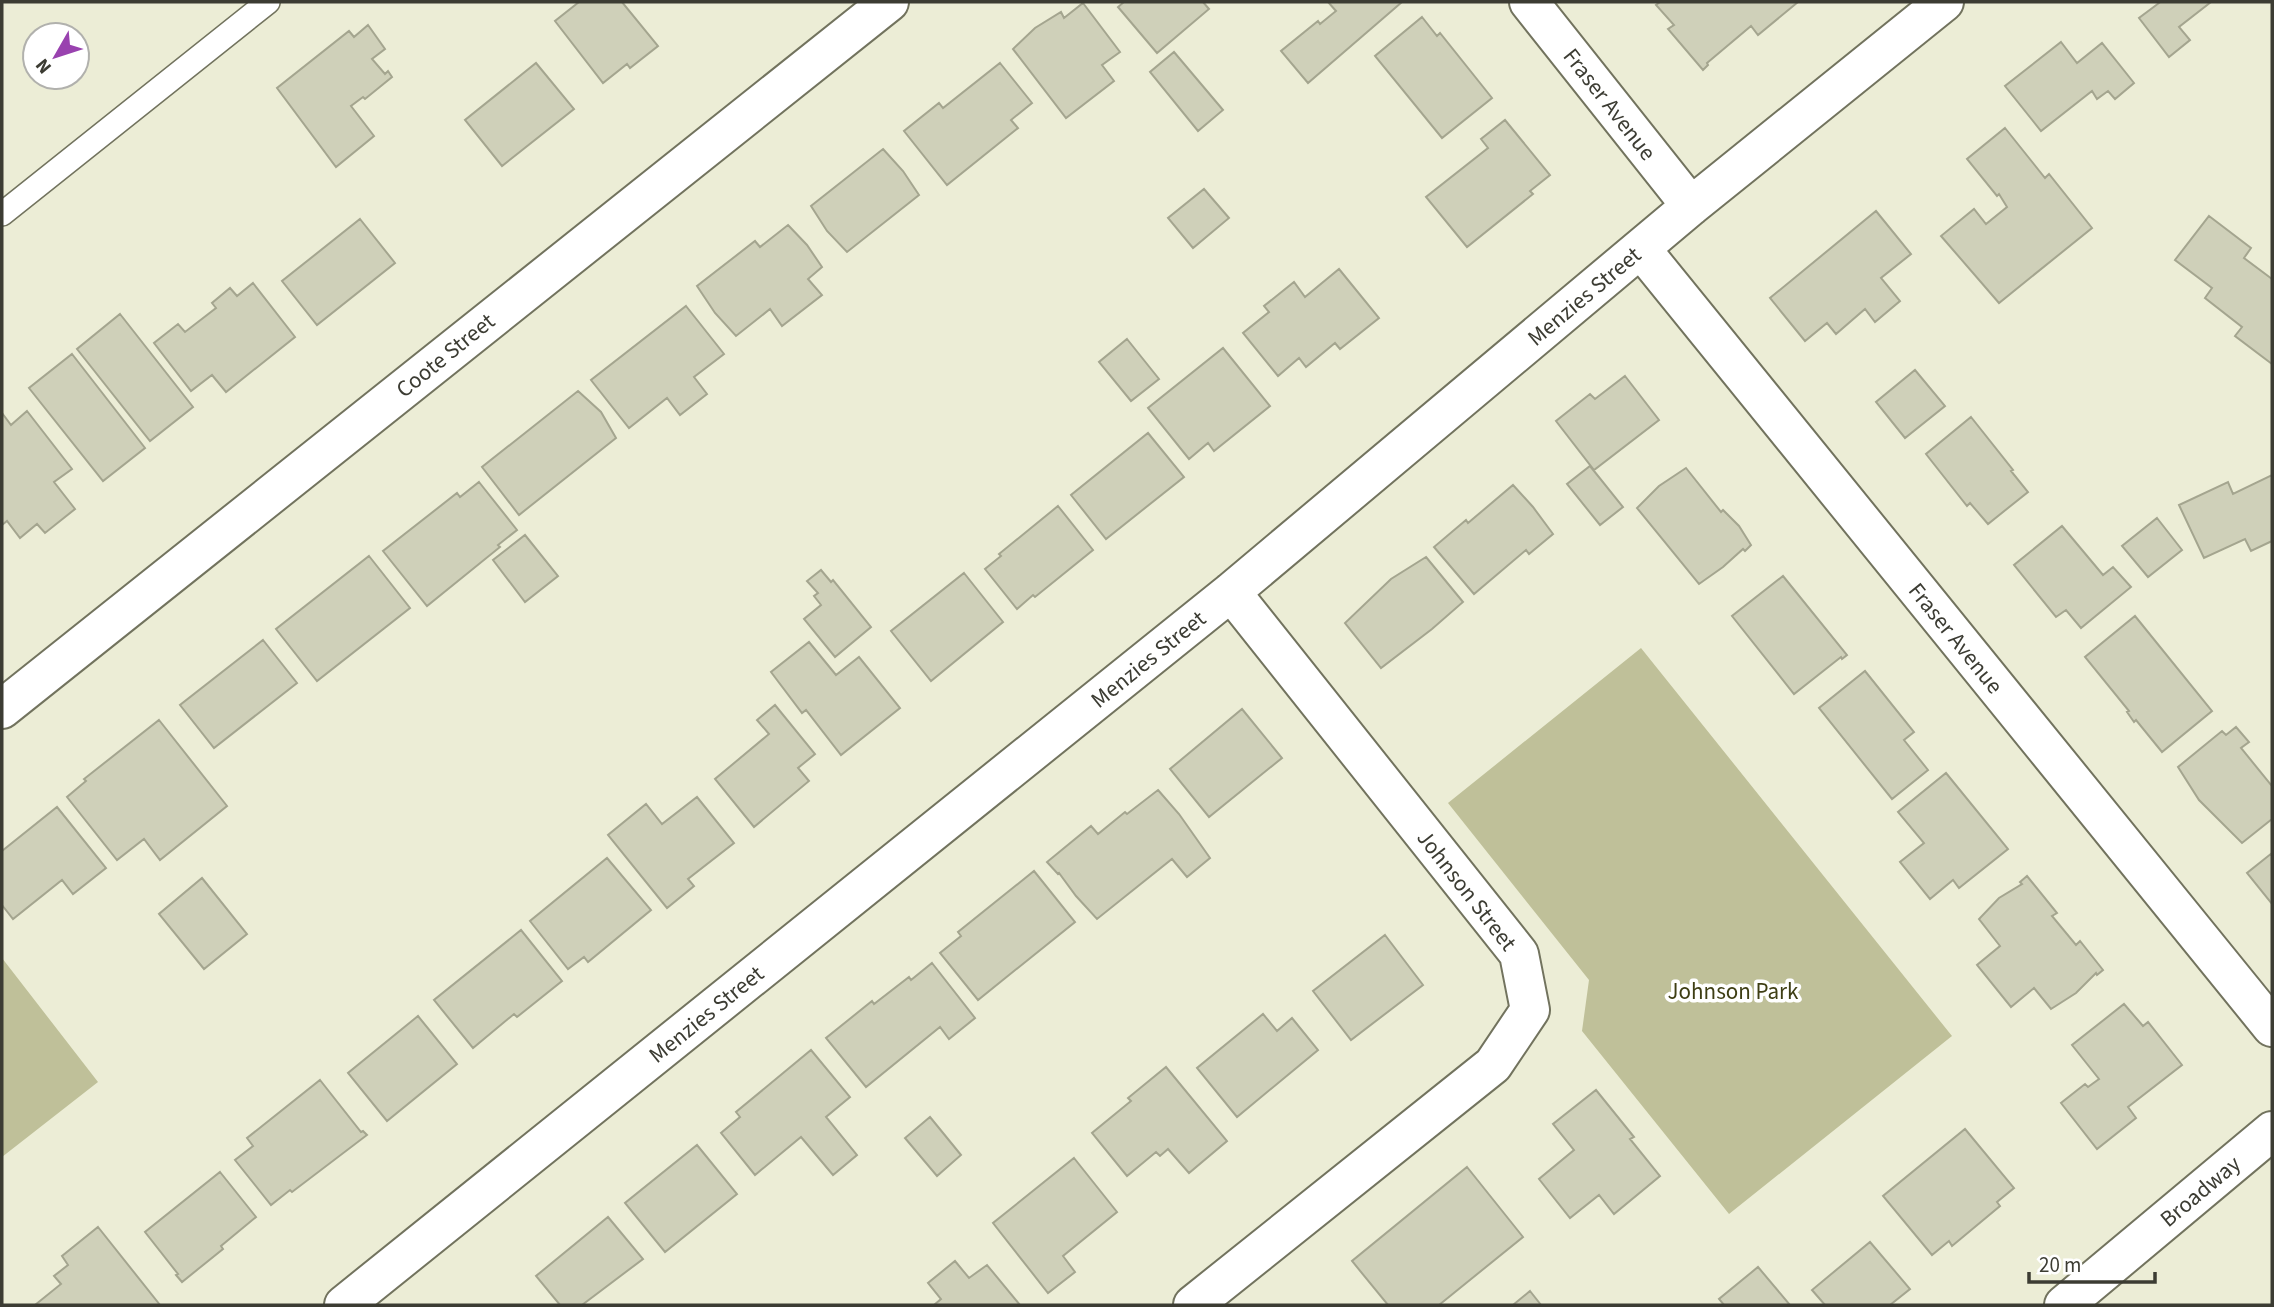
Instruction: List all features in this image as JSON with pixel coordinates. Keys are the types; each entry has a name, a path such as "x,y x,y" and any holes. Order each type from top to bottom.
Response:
{"street":[{"name":"Coote Street","path":"2,709 889,2"},
{"name":"Fraser Avenue","path":"1528,2 1691,206"},
{"name":"Menzies Street","path":"344,1305 1231,592 1691,206 1944,2"},
{"name":"Fraser Avenue","path":"1640,249 2272,1027"},
{"name":"Johnson Street","path":"1193,1305 1493,1065 1530,1010 1519,954 1231,592"},
{"name":"Broadway","path":"2064,1305 2272,1130"}],"lane":[{"path":"2,214 268,2"}],"green space":[{"name":"Johnson Park","path":"1641,648 1952,1036 1729,1214 1582,1031 1589,980 1448,803"},
{"path":"2,958 98,1082 2,1157"}],"building":[{"path":"579,2 622,2 658,46 630,68 627,64 603,83 555,21"},
{"path":"1124,2 1203,2 1209,9 1157,53 1118,7"},
{"path":"1328,2 1402,2 1308,83 1281,51 1318,21 1320,24 1336,11"},
{"path":"1660,2 1798,2 1758,35 1751,26 1707,63 1703,70 1668,29 1674,25 1656,5"},
{"path":"2157,2 2211,2 2179,27 2190,40 2169,57 2139,18 2159,3"},
{"path":"1083,3 1120,52 1102,65 1114,81 1066,118 1013,49 1035,28 1061,12 1064,18"},
{"path":"1422,17 1437,36 1440,33 1492,98 1442,138 1375,56"},
{"path":"368,25 385,49 372,59 385,74 388,71 392,77 365,99 363,97 351,106 374,136 336,167 277,88 349,31 354,37"},
{"path":"2061,42 2077,63 2102,43 2134,83 2115,99 2108,91 2097,99 2092,91 2041,131 2005,86"},
{"path":"1174,52 1223,110 1198,131 1150,72"},
{"path":"536,63 574,109 502,166 465,120"},
{"path":"1000,63 1032,103 1011,120 1018,128 947,185 904,131 939,103 943,108"},
{"path":"1505,120 1550,175 1530,191 1533,194 1467,247 1426,197 1488,148 1481,139"},
{"path":"2005,128 2045,178 2049,174 2092,228 1999,303 1941,236 1974,209 1986,224 2007,207 1999,194 1997,196 1967,159"},
{"path":"883,149 903,171 919,195 847,252 827,231 811,206"},
{"path":"1204,189 1229,218 1193,248 1168,218"},
{"path":"1876,211 1911,254 1881,278 1900,301 1875,322 1865,309 1836,334 1827,323 1805,341 1770,298"},
{"path":"2209,216 2251,248 2244,258 2272,279 2272,364 2235,336 2242,327 2205,298 2212,288 2175,260"},
{"path":"360,219 395,263 317,325 282,281"},
{"path":"788,225 807,245 822,267 808,279 822,295 782,326 770,309 736,336 715,313 697,286 755,241 760,247"},
{"path":"1339,269 1379,318 1340,349 1335,343 1306,367 1299,358 1278,376 1243,333 1269,312 1264,306 1294,282 1305,297"},
{"path":"253,283 295,337 226,392 212,375 191,391 154,343 178,324 185,332 216,308 212,303 230,288 237,296"},
{"path":"686,306 724,354 694,377 707,394 680,415 667,398 629,428 591,380"},
{"path":"120,314 193,407 150,441 77,349"},
{"path":"1127,339 1159,379 1131,401 1099,362"},
{"path":"1223,348 1270,406 1214,451 1208,443 1189,459 1148,408"},
{"path":"72,354 145,448 103,481 29,388"},
{"path":"1915,370 1945,406 1905,438 1876,402"},
{"path":"1625,376 1659,420 1594,470 1556,421 1590,394 1595,399"},
{"path":"578,391 601,412 616,438 519,515 482,467"},
{"path":"27,411 72,469 54,482 75,509 45,533 37,524 20,538 7,521 2,525 2,413 11,425"},
{"path":"1971,417 2028,492 1988,524 1970,503 1967,506 1926,454"},
{"path":"1148,433 1184,477 1106,539 1071,495"},
{"path":"1590,466 1623,507 1600,525 1567,484"},
{"path":"1686,468 1721,512 1723,510 1739,526 1751,545 1699,584 1637,508 1659,486"},
{"path":"2272,475 2272,541 2251,551 2245,539 2204,558 2179,505 2228,482 2233,494"},
{"path":"479,482 517,530 427,606 383,551 457,493 460,497"},
{"path":"1513,485 1553,534 1529,554 1526,550 1474,594 1434,547 1466,520 1468,523"},
{"path":"1058,506 1093,550 1017,609 985,569 1001,556 999,554"},
{"path":"2157,518 2182,550 2148,577 2122,546"},
{"path":"2062,526 2103,575 2113,567 2131,587 2081,628 2066,610 2056,617 2014,565"},
{"path":"525,535 558,576 525,602 493,560"},
{"path":"369,556 410,608 317,681 276,629"},
{"path":"1426,557 1463,602 1381,668 1345,623 1391,579"},
{"path":"821,570 831,582 833,580 871,627 835,657 804,619 821,605 814,596 818,593 807,581"},
{"path":"964,573 1003,622 931,681 891,631"},
{"path":"1783,576 1847,655 1794,694 1732,616"},
{"path":"2135,616 2212,711 2162,752 2136,720 2134,722 2127,712 2129,711 2085,657"},
{"path":"263,640 297,683 214,748 180,705"},
{"path":"809,642 836,675 859,657 900,708 841,755 806,710 802,713 771,672"},
{"path":"1865,671 1914,732 1904,740 1928,770 1892,799 1819,708"},
{"path":"775,705 815,754 798,768 809,781 754,827 715,779 769,734 757,720"},
{"path":"1242,709 1282,758 1209,817 1170,769"},
{"path":"159,720 227,806 160,860 144,839 117,860 67,797 86,781 84,779"},
{"path":"2236,727 2249,742 2241,748 2272,786 2272,819 2242,843 2199,800 2178,767 2222,731 2226,735"},
{"path":"1946,773 2008,849 1959,888 1953,880 1930,899 1900,862 1924,843 1898,812"},
{"path":"1158,790 1179,814 1210,858 1187,877 1172,859 1097,919 1047,862 1091,826 1098,834"},
{"path":"697,797 734,843 688,879 694,886 667,908 608,835 646,804 662,824"},
{"path":"57,807 106,868 73,894 62,880 13,919 2,905 2,851"},
{"path":"2272,853 2272,904 2247,873"},
{"path":"607,858 651,910 588,962 584,957 568,969 530,921"},
{"path":"1034,871 1075,922 978,1000 940,953 961,936 958,932"},
{"path":"2027,876 2057,913 2052,916 2076,945 2080,941 2103,970 2097,975 2096,973 2076,993 2051,1009 2034,988 2011,1007 1977,965 2000,946 1979,919 1999,898 2022,884 2020,882"},
{"path":"202,878 247,934 204,969 159,914"},
{"path":"521,930 562,981 517,1017 514,1014 473,1048 434,1000"},
{"path":"1385,935 1423,985 1351,1040 1313,991"},
{"path":"932,963 975,1018 949,1039 940,1027 866,1087 826,1038 872,1001 874,1004"},
{"path":"2124,1004 2143,1026 2148,1022 2182,1065 2128,1107 2136,1118 2097,1149 2061,1103 2085,1084 2088,1087 2099,1079 2072,1045"},
{"path":"1263,1014 1277,1031 1292,1018 1318,1050 1237,1117 1197,1068"},
{"path":"418,1016 457,1064 387,1121 348,1073"},
{"path":"811,1050 850,1097 826,1117 857,1155 833,1175 801,1137 755,1175 721,1133 740,1117 736,1112"},
{"path":"1166,1067 1227,1141 1189,1173 1168,1149 1160,1156 1156,1152 1127,1176 1092,1133 1131,1101 1128,1098"},
{"path":"320,1080 361,1132 367,1135 271,1205 235,1160 253,1146 247,1138"},
{"path":"1596,1090 1634,1137 1630,1139 1660,1176 1614,1214 1599,1195 1570,1218 1539,1179 1574,1150 1553,1124"},
{"path":"930,1117 961,1155 937,1176 905,1138"},
{"path":"1965,1129 2014,1188 1997,1202 2000,1206 1952,1246 1949,1241 1932,1255 1883,1196"},
{"path":"697,1145 737,1194 665,1252 625,1203"},
{"path":"1074,1158 1117,1212 1063,1256 1075,1272 1048,1293 993,1223"},
{"path":"1467,1167 1523,1237 1439,1305 1388,1305 1352,1261"},
{"path":"220,1172 256,1217 221,1246 223,1249 182,1282 145,1232"},
{"path":"608,1217 643,1259 582,1305 560,1305 536,1276"},
{"path":"98,1227 160,1305 35,1305 61,1284 54,1276 68,1265 62,1256"},
{"path":"1870,1242 1910,1289 1890,1305 1825,1305 1812,1290"},
{"path":"955,1261 969,1278 987,1265 1020,1305 934,1305 941,1299 928,1283"},
{"path":"1758,1267 1790,1305 1724,1305 1719,1299"},
{"path":"1530,1291 1541,1305 1513,1305"}]}
